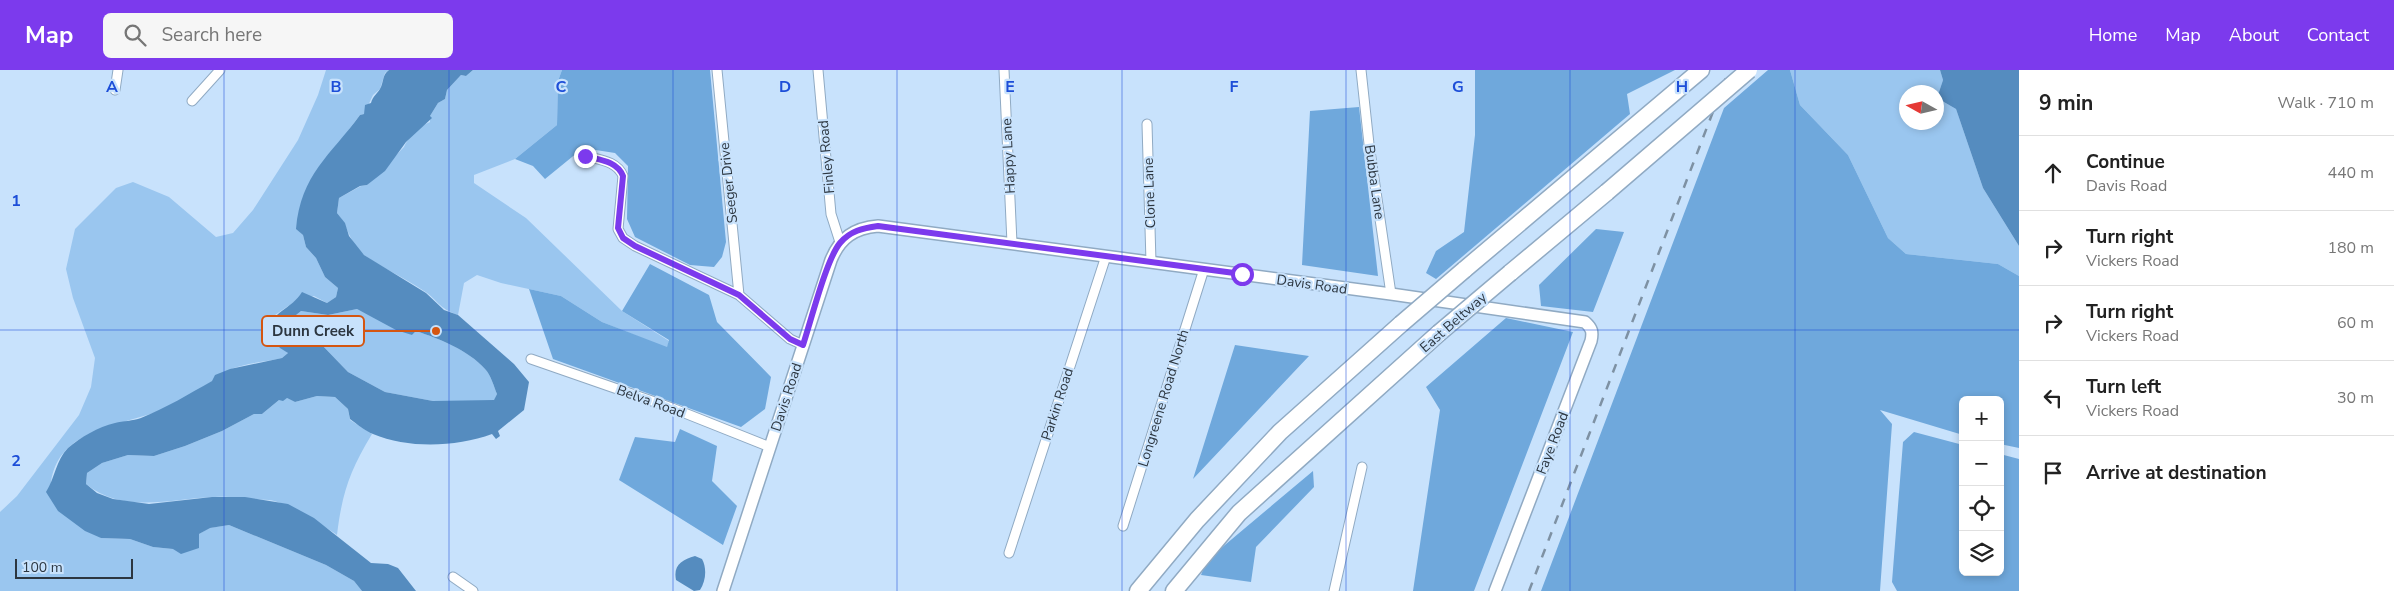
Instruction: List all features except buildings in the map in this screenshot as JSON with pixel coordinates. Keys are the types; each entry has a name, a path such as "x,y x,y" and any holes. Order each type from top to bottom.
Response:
{"highway":[{"path":"1138,591 1197,520 1280,432 1401,324 1701,70"},
{"name":"East Beltway","path":"1174,591 1239,512 1439,333 1750,70"}],"street":[{"path":"115,90 118,70"},
{"path":"192,101 220,70"},
{"name":"Seeger Drive","path":"717,70 739,295"},
{"name":"Finley Road","path":"818,70 831,214 840,242"},
{"name":"Happy Lane","path":"1004,70 1012,243"},
{"name":"Bubba Lane","path":"1361,70 1369,144 1391,294"},
{"name":"Clone Lane","path":"1147,124 1151,262"},
{"path":"585,156 613,164 620,170 623,176 618,228 623,238 635,246 739,295 790,339 803,345"},
{"name":"Davis Road","path":"723,591 831,260 840,242 859,229 878,226 1559,317"},
{"name":"Parkin Road","path":"1009,553 1106,256"},
{"name":"Longreene Road North","path":"1123,526 1204,269"},
{"name":"Faye Road","path":"1495,591 1593,333 1591,326 1586,322 1559,317"},
{"name":"Belva Road","path":"531,359 672,408 770,447"},
{"path":"1334,591 1362,467"},
{"path":"453,576 473,591"}],"shaded area":[{"path":"326,70 389,70 385,73 380,89 373,95 364,114 360,115 350,128 297,229 303,235 306,247 316,258 325,277 338,288 336,297 327,303 314,296 297,300 275,315 282,347 288,353 282,358 248,364 229,370 164,409 95,431 79,439 66,450 56,464 51,483 101,538 130,539 153,547 173,549 198,538 199,534 209,528 229,525 326,565 354,581 362,591 0,591 0,512 17,496 79,415 91,387 95,358 73,298 66,269 75,229 116,188 133,182 169,197 216,237 233,233 253,210 298,140 318,95"},
{"path":"389,70 473,70 466,76 461,75 447,90 445,99 438,103 430,116 432,118 406,142 385,171 367,185 360,186 339,198 337,213 345,223 349,236 364,255 426,293 444,310 458,315 514,364 529,382 524,410 498,431 500,436 496,439 492,434 448,444 417,444 387,439 367,431 350,419 348,409 335,397 317,396 295,402 287,398 283,401 279,400 262,414 254,414 222,431 185,446 154,456 128,455 102,463 87,473 86,484 97,493 113,499 149,504 212,497 245,497 288,504 314,518 371,563 388,564 398,568 416,591 362,591 354,581 326,565 229,525 210,528 199,534 199,548 181,554 173,549 153,547 130,539 101,538 85,531 58,511 46,492 61,458 68,448 84,436 102,427 138,419 159,410 212,381 215,375 230,369 282,358 288,353 280,348 267,333 272,320 293,303 302,292 327,303 336,297 338,288 325,277 316,258 306,247 303,235 296,229 299,210 304,194 319,167 360,115 364,114 365,105 371,103 380,89","holes":["357,309 396,330 412,335 416,331 425,334 453,346 470,356 489,374 497,394 494,400 433,401 385,392 348,372 321,344 293,338 282,330 285,324 301,311 328,315"]},
{"path":"473,70 562,70 558,81 557,125 515,159 474,175 474,183 526,218 622,311 669,341 667,348 602,322 561,296 501,283 477,275 464,283 458,315 442,307 417,286 371,260 355,246 337,213 339,198 361,186 367,185 404,147 408,139 415,132 430,122 430,116 438,103 445,99 447,90 461,75 466,76"},
{"path":"562,70 710,70 726,242 722,257 714,267 690,265 635,237 627,219 628,166 615,153 583,148 545,179 533,166 515,159 557,125 558,81"},
{"path":"1475,70 1675,70 1627,94 1630,114 1436,279 1426,273 1436,251 1464,232 1475,135"},
{"path":"1768,70 1790,70 1800,105 1848,155 1888,238 1906,254 1998,264 2019,276 2019,448 2004,445 2004,396 1959,396 1959,434 1880,410 1892,424 1880,591 1541,591 1724,108"},
{"path":"1790,70 1940,70 1943,80 1941,85 1899,85 1899,130 1944,130 1944,102 1956,109 1983,188 2019,246 2019,276 1998,264 1906,254 1888,238 1848,155 1800,105"},
{"path":"1940,70 2019,70 2019,246 1983,188 1956,109 1944,102 1944,85 1941,85 1943,80"},
{"path":"1359,107 1378,276 1302,265 1310,111"},
{"path":"1596,229 1624,232 1593,312 1541,306 1539,285"},
{"path":"650,264 709,295 717,322 771,377 765,409 741,427 553,359 529,289 561,296 602,322 667,347 669,340 622,311"},
{"path":"357,309 412,335 416,331 444,342 470,356 489,374 497,394 494,401 433,401 385,392 348,372 321,344 293,338 282,330 285,324 301,311 328,315"},
{"path":"1506,318 1573,332 1474,591 1413,591 1440,410 1426,387"},
{"path":"1235,345 1309,356 1193,479"},
{"path":"317,396 335,397 348,409 350,420 372,434 348,482 341,507 337,535 276,501 222,497 165,502 132,502 116,499 86,484 87,473 102,463 128,455 154,456 222,431 254,414 262,414 279,400 287,398 295,402"},
{"path":"680,429 717,446 712,481 737,506 723,545 619,480 635,437 675,442"},
{"path":"1914,432 1959,444 1959,576 2004,576 2004,455 2019,459 2019,591 1897,591 1892,582 1903,442"},
{"path":"1313,471 1314,487 1256,547 1251,582 1201,575 1207,560"},
{"path":"695,556 702,559 705,566 705,574 704,583 700,590 694,591 676,580 675,575 680,564 686,559"}],"railway":[{"path":"1529,591 1729,70"}],"place":[{"name":"Dunn Creek","path":"436,331"}],"route":[{"path":"585,156 618,166 623,176 618,228 623,238 635,246 739,295 790,339 803,345 835,251 840,242 850,234 868,227 878,226 944,234 1242,274"}]}
